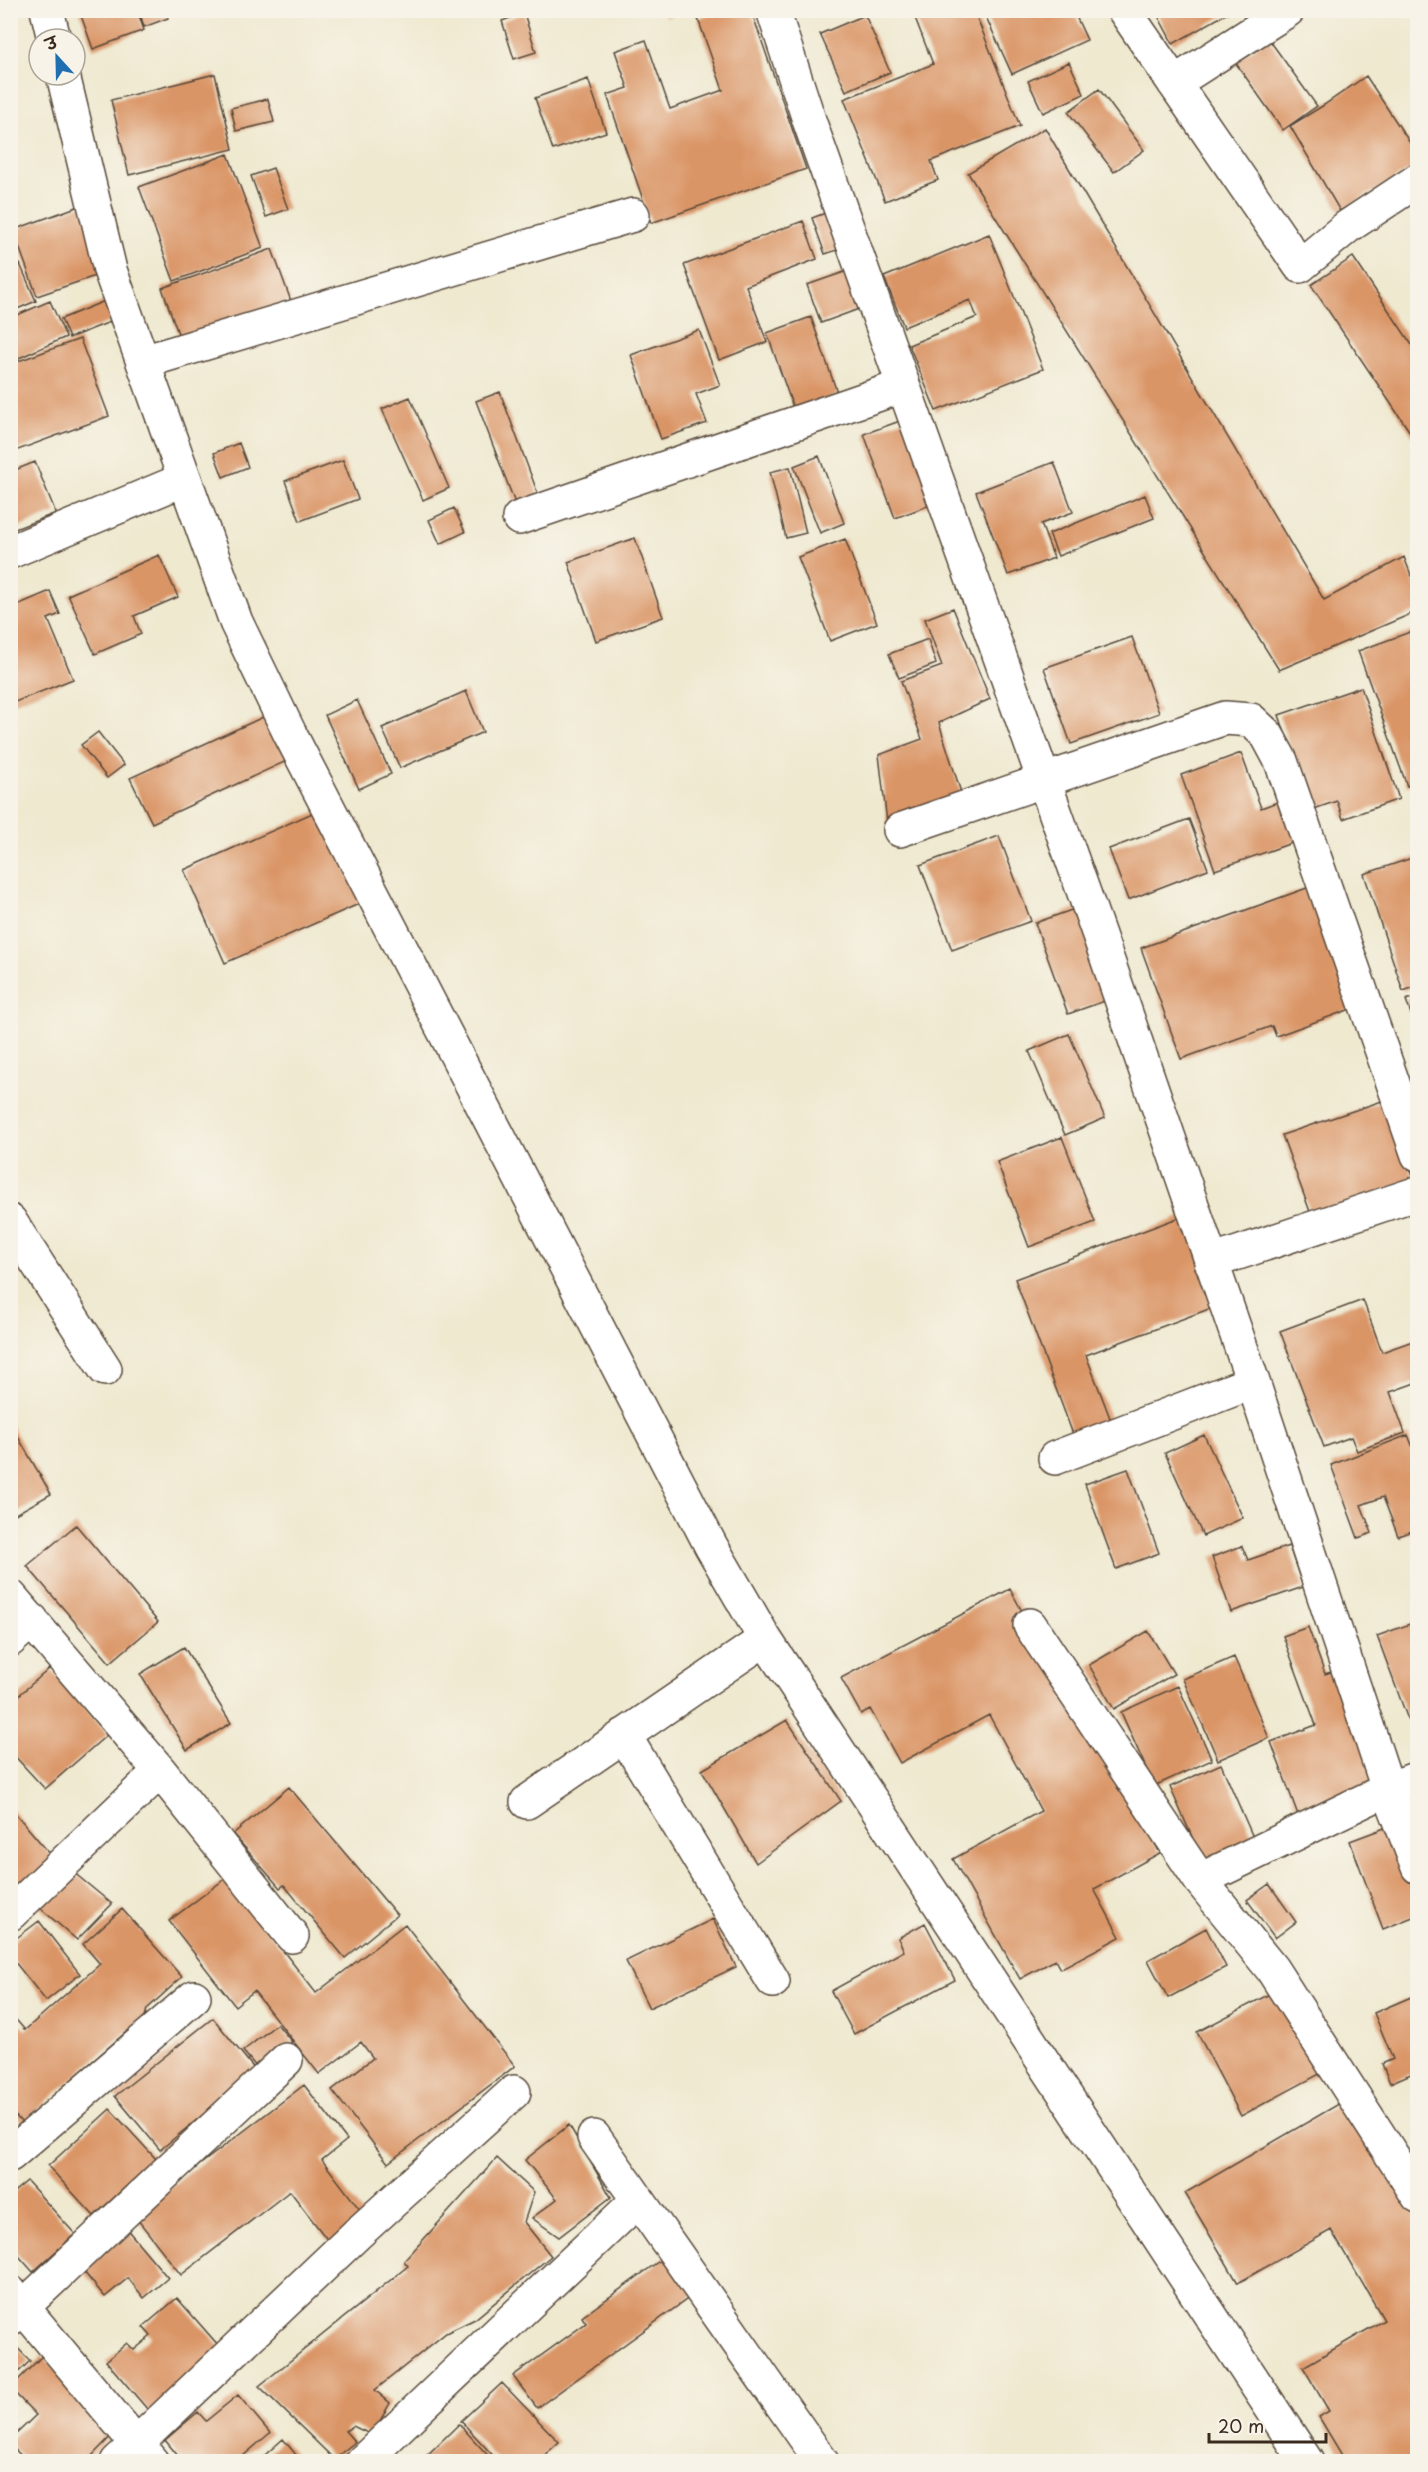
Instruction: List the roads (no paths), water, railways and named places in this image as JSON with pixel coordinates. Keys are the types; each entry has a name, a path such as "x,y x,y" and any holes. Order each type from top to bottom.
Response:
{"street":[{"path":"47,10 51,27"},
{"path":"773,10 810,123 1044,780 1253,1382 1403,1783 1418,1867"},
{"path":"1124,10 1300,266 1347,227 1418,180"},
{"path":"1174,83 1288,10"},
{"path":"66,87 110,270 236,622 290,734 706,1536 765,1639 1307,2462"},
{"path":"143,362 633,215"},
{"path":"519,518 903,386"},
{"path":"10,552 185,479"},
{"path":"900,830 1225,718 1251,720 1267,735 1281,761 1409,1105 1418,1155"},
{"path":"1211,1262 1418,1193"},
{"path":"10,1221 105,1369"},
{"path":"1055,1458 1253,1382"},
{"path":"10,1596 21,1630 160,1771 292,1936"},
{"path":"1030,1625 1200,1880 1272,1970 1418,2196"},
{"path":"527,1802 765,1639"},
{"path":"624,1736 774,1981"},
{"path":"10,1914 160,1771"},
{"path":"1200,1880 1403,1783"},
{"path":"10,2155 194,1997"},
{"path":"286,2060 15,2306 135,2455 357,2234 514,2092"},
{"path":"594,2137 822,2462"},
{"path":"362,2462 638,2200"}]}
